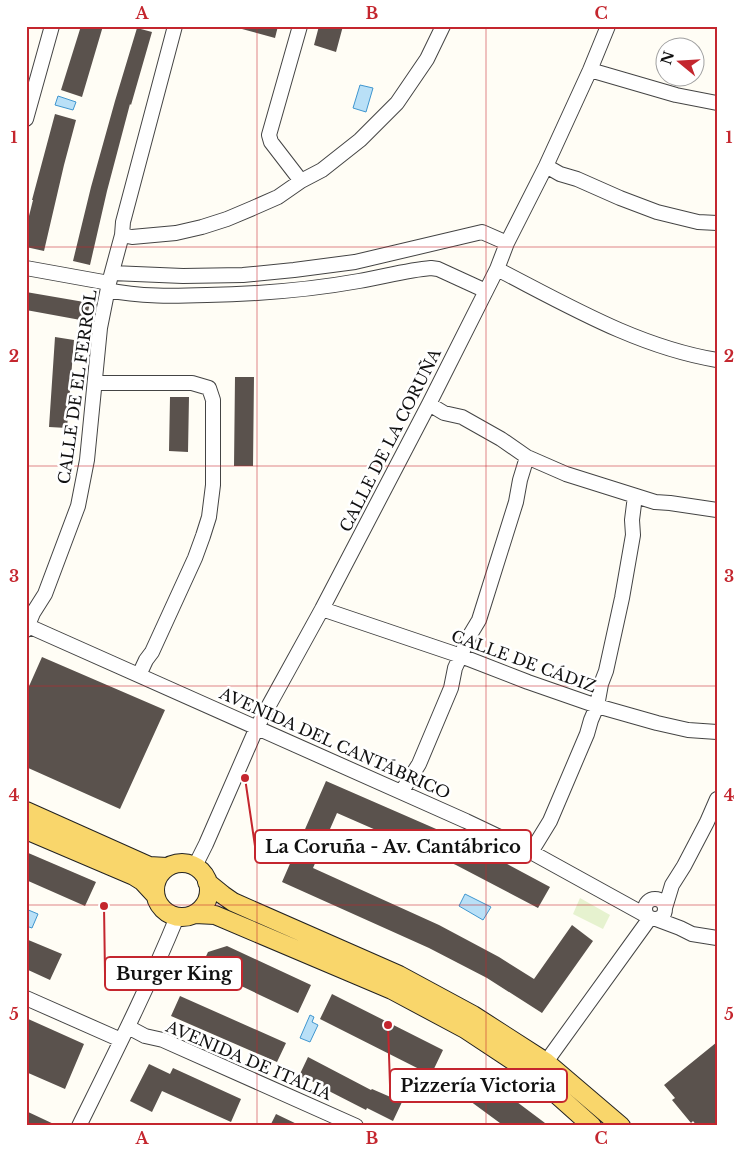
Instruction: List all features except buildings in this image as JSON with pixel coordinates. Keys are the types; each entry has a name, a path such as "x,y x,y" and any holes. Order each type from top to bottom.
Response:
{"main road":[{"path":"26,811 149,866 167,867"},
{"path":"26,830 134,876 155,894"},
{"path":"592,1126 536,1076 457,1025 392,990 215,915 195,914 177,917 169,914 162,909 155,894 155,884 160,874 167,867 176,863 186,863 195,866 203,873 208,882 233,902 398,975 473,1015 546,1062 621,1126"},
{"path":"195,914 207,900 208,882"}],"street":[{"path":"26,119 52,26"},
{"name":"CALLE DE EL FERROL","path":"27,627 45,594 78,506 87,460 100,328 122,235 123,222 175,26"},
{"path":"300,26 269,135 271,142 301,181"},
{"path":"122,235 132,237 152,236 202,226 253,208 278,196 322,170 360,140 397,103 427,59 443,26"},
{"name":"CALLE DE LA CORUÑA","path":"195,866 257,728 322,610 497,269 507,243 546,166 590,70 608,26"},
{"path":"590,70 676,95 717,103"},
{"path":"546,166 560,174 578,179 656,212 698,222 717,223"},
{"path":"109,286 183,276 243,275 355,262 482,232 507,243"},
{"path":"26,268 109,286 130,294 180,296 297,290 431,268 438,269 486,291"},
{"path":"497,269 560,302 626,333 664,347 717,360"},
{"path":"95,382 192,383 209,388 213,400 212,485 204,536 152,652 139,675"},
{"path":"429,404 444,413 462,418 501,439 527,457 566,474 655,502 670,502 717,510"},
{"path":"402,792 419,764 451,688 455,668 470,634 479,620 516,502 527,457"},
{"path":"531,852 550,822 587,734 596,706 606,671 622,598 633,535 632,520 635,496"},
{"name":"CALLE DE CÁDIZ","path":"322,610 461,656 596,706 657,724 688,730 717,732"},
{"name":"AVENIDA DEL CANTÁBRICO","path":"27,627 402,792 531,852 625,904 641,904 655,910"},
{"path":"546,1062 672,886 707,822 717,799"},
{"path":"655,910 692,934 717,938"},
{"path":"79,1126 128,1027 177,917"},
{"path":"26,998 121,1040"},
{"name":"AVENIDA DE ITALIA","path":"128,1027 145,1036 163,1040 356,1126"}],"green space":[{"path":"580,898 610,915 603,929 573,914"}],"water":[{"path":"360,85 373,88 366,112 353,108"},
{"path":"58,96 76,102 73,110 55,105"},
{"path":"465,894 491,907 483,920 459,906"},
{"path":"26,909 38,914 32,928 26,926"},
{"path":"310,1015 314,1017 312,1022 318,1025 310,1042 300,1038"}],"place":[{"name":"La Coruña - Av. Cantábrico","path":"245,778"},
{"name":"Burger King","path":"104,906"},
{"name":"Pizzería Victoria","path":"388,1025"}]}
